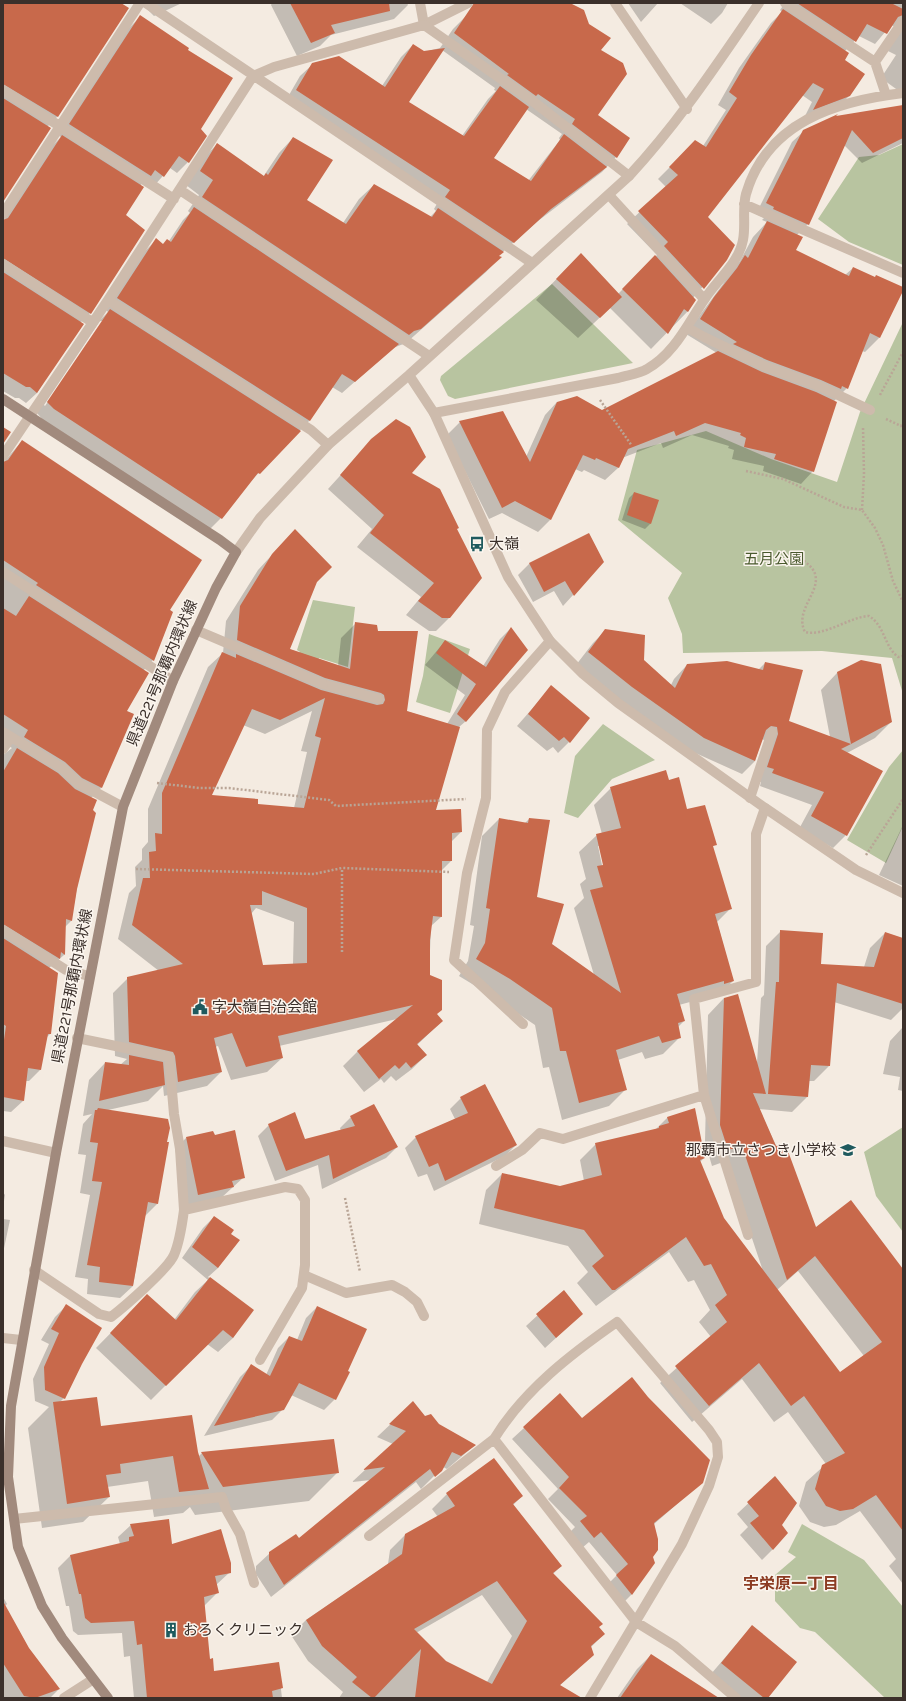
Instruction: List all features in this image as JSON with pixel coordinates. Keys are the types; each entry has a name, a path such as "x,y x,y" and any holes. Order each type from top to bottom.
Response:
{"main road":[{"path":"3,399 214,536 236,552"},
{"name":"県道221号那覇内環状線","path":"108,1698 92,1680 62,1638 42,1606 18,1547 8,1477 11,1406 21,1340 77,1038 123,807 173,681 225,570 236,552"}],"street":[{"path":"3,214 140,3"},
{"path":"146,3 532,263"},
{"path":"420,3 424,25 530,99 629,176"},
{"path":"3,456 108,300 253,76 274,67 424,25 468,3"},
{"path":"615,3 687,109"},
{"path":"236,552 260,518 328,445 409,375 629,176 687,109 759,3"},
{"path":"785,3 875,62 886,95"},
{"path":"875,62 903,21"},
{"path":"3,90 174,199"},
{"path":"434,413 647,370 670,351 688,328 704,299 734,261 743,240 744,204 753,176 762,158 783,137 819,112 846,103 903,93"},
{"path":"180,190 429,356"},
{"path":"609,195 704,299"},
{"path":"744,204 903,274"},
{"path":"3,264 92,322"},
{"path":"108,300 311,430 328,445"},
{"path":"688,328 764,366 819,386 870,410"},
{"path":"409,375 434,413 508,577 550,641 583,674 618,703 750,798 856,870 903,892"},
{"path":"3,572 173,681"},
{"path":"196,630 323,684 379,699"},
{"path":"523,1024 454,960 467,873 486,798 487,730 505,692 550,641"},
{"path":"750,798 772,732"},
{"path":"3,749 7,735 62,768 78,783 123,807"},
{"path":"748,1234 704,1095 694,999 756,982 756,834 765,808"},
{"path":"3,930 66,970 89,976"},
{"path":"34,1270 100,1314 111,1317 124,1308 174,1256 180,1235 184,1210 180,1149 174,1114 169,1057 77,1038"},
{"path":"496,1166 522,1150 540,1133 563,1140 704,1095"},
{"path":"3,1141 56,1153"},
{"path":"184,1210 285,1187 298,1189 305,1200 304,1275 302,1288 260,1360"},
{"path":"304,1275 346,1293 392,1285 405,1292 417,1302 424,1316"},
{"path":"369,1536 494,1439 507,1418 553,1371 590,1341 617,1322 717,1442 718,1457 709,1486 682,1544 590,1698"},
{"path":"3,1338 21,1340"},
{"path":"494,1439 636,1622 675,1646 736,1698"},
{"path":"14,1519 222,1497 226,1509 240,1534 254,1583"},
{"path":"64,1698 92,1680"}],"path":[{"path":"903,352 870,410 864,422 862,433 864,474 862,510 875,528 883,545 893,581 903,602"},
{"path":"588,383 632,446"},
{"path":"889,421 901,426 903,423"},
{"path":"746,471 783,479 844,507 862,510"},
{"path":"793,555 806,561 811,566 816,585 802,619 805,632 817,633 861,616 869,616 880,626 893,653 898,657 903,656"},
{"path":"157,783 199,788 229,788 329,800 336,806 486,798"},
{"path":"856,870 903,799"},
{"path":"136,869 314,874 342,868 467,873"},
{"path":"342,868 342,952"},
{"path":"345,1198 363,1290"}],"green space":[{"path":"903,144 903,265 849,242 818,219 859,157 879,155"},
{"path":"552,284 633,363 455,399 448,396 440,380 441,376"},
{"name":"五月公園","path":"903,322 903,694 892,658 822,651 683,653 682,634 668,598 682,573 618,520 637,450 706,431 771,459 837,482 860,412"},
{"path":"313,600 355,607 348,667 319,658 316,668 297,660 300,652 297,650"},
{"path":"429,634 470,649 450,713 416,702 423,676"},
{"path":"603,724 655,760 612,779 578,818 564,813 575,756"},
{"path":"903,750 903,826 886,863 847,840 889,767"},
{"path":"903,1127 903,1232 876,1196 864,1152"},
{"path":"802,1524 864,1560 903,1607 903,1698 885,1698 815,1632 800,1628 775,1601 775,1575 796,1557 788,1552"}],"building":[{"path":"3,3 121,3 129,8 58,117 3,84"},
{"path":"290,3 389,3 390,11 331,25 335,33 311,43"},
{"path":"474,3 570,3 584,10 589,24 611,38 601,50 623,63 627,74 598,115 630,138 617,158 572,124 575,119 538,94 536,96 454,33"},
{"path":"797,3 891,3 903,9 903,15 898,17 887,34 867,24 856,42"},
{"path":"783,9 849,53 845,60 865,74 850,96 813,110 824,89 813,83 708,217 735,245 727,260 704,289 664,246 668,242 638,211 678,175 669,167 695,140 706,147 737,98 729,92 751,55"},
{"path":"140,15 189,48 188,50 233,78 201,129 207,136 189,163 179,156 164,177 155,170 151,176 69,124"},
{"path":"413,44 424,51 445,48 409,102 464,136 500,86 529,107 494,158 531,181 564,134 607,167 551,209 514,243 445,197 450,190 296,90 312,63 339,56 385,87"},
{"path":"3,98 51,128 3,202"},
{"path":"903,105 903,138 873,153 852,130 809,225 773,209 774,207 766,203 803,130 838,114 836,116"},
{"path":"62,135 144,187 126,215 145,230 91,314 3,258 3,220 8,218"},
{"path":"293,137 333,160 307,200 346,224 374,184 432,217 438,208 504,252 499,256 502,257 421,329 414,331 409,335 202,197 213,180 200,171 217,143 264,176 266,173 268,175"},
{"path":"194,207 399,344 355,382 342,374 310,421 117,298 156,238 163,244 167,239 171,242"},
{"path":"767,221 803,237 796,250 849,276 853,267 903,287 903,291 880,338 870,333 848,389 842,386 841,389 767,360 733,344 737,342 700,319 714,297 737,268 745,255 748,258"},
{"path":"581,253 622,297 600,318 556,279"},
{"path":"655,255 696,300 688,312 684,309 668,334 622,289"},
{"path":"3,272 84,324 37,393 30,387 26,387 3,373"},
{"path":"110,309 301,431 260,474 258,473 222,519 54,409 47,402"},
{"path":"718,351 762,372 816,392 837,402 814,472 774,459 776,454 744,447 746,438 740,435 741,433 705,423 676,436 674,431 628,449 619,468 596,458 595,460 583,455 551,520 515,501 502,508 459,421 503,411 530,462 557,402 577,396 602,410"},
{"path":"396,419 410,427 426,457 412,473 440,489 459,528 457,529 482,578 450,618 442,618 418,601 434,583 370,533 384,515 340,475 371,439"},
{"path":"3,427 11,432 3,444"},
{"path":"22,440 202,560 170,610 173,612 154,661 36,585 38,583 3,560 3,462 8,460"},
{"path":"634,492 659,500 651,524 627,515"},
{"path":"295,529 332,567 317,582 290,649 350,669 355,622 377,625 378,631 418,631 407,711 460,727 436,810 461,809 462,832 452,833 452,861 442,861 442,917 433,916 430,940 430,975 442,980 442,1010 437,1014 443,1021 417,1044 427,1055 411,1068 406,1062 399,1069 395,1065 379,1079 357,1051 413,1005 278,1036 283,1058 246,1067 232,1033 214,1038 222,1072 178,1082 175,1056 173,1052 129,1042 127,977 183,964 132,925 143,878 150,878 149,852 156,851 155,833 162,834 162,793 222,652 236,658 236,654 321,690 377,705 383,704 385,700 384,695 381,693 325,678 237,640 240,606 272,554","holes":["325,698 315,736 321,738 304,808 258,804 258,799 212,795 252,709 280,720","262,891 307,908 307,963 263,965 250,905 262,905"]},
{"path":"589,533 604,562 574,596 565,581 544,592 529,563"},
{"path":"29,596 149,673 127,711 134,714 102,788 82,778 65,762 24,737 28,730 3,714 3,608 16,616"},
{"path":"511,627 528,650 466,722 457,714 476,684 436,653 445,640 486,667"},
{"path":"605,629 645,635 644,660 675,688 687,664 727,661 763,670 765,662 803,670 789,721 851,744 841,749 883,771 847,836 811,816 824,792 772,773 774,769 767,767 778,734 777,727 771,726 766,730 755,761 704,738 632,687 588,652"},
{"path":"861,660 881,664 892,722 851,744 837,672"},
{"path":"551,685 590,718 570,743 564,737 559,741 528,714"},
{"path":"17,748 58,773 75,789 97,800 93,810 96,813 77,889 72,921 66,919 65,955 61,952 60,959 3,924 3,772"},
{"path":"666,770 669,780 679,777 687,809 705,805 717,845 713,846 732,909 715,914 734,981 724,984 724,981 677,994 685,1021 678,1023 681,1038 662,1043 659,1036 616,1050 627,1090 579,1103 566,1051 560,1051 552,1008 510,979 476,959 485,943 490,909 486,908 499,818 528,823 529,818 550,820 537,897 564,904 552,944 621,993 590,890 603,887 597,866 603,865 596,834 621,828 610,787"},
{"path":"780,930 823,933 821,964 874,967 885,932 903,938 903,1004 837,983 830,1066 811,1065 808,1097 768,1094 776,982 779,982"},
{"path":"3,938 58,973 51,1034 48,1034 41,1070 28,1068 24,1101 3,1097 3,1047 6,1026 3,1024"},
{"path":"738,994 766,1094 753,1093 776,1146 785,1143 816,1227 851,1200 903,1269 903,1531 876,1495 853,1509 840,1511 826,1506 815,1489 822,1465 845,1453 804,1396 791,1406 759,1363 709,1406 675,1366 727,1322 715,1305 727,1295 711,1264 704,1266 686,1237 615,1290 612,1290 592,1266 604,1256 584,1230 494,1208 502,1173 560,1186 602,1175 595,1143 659,1128 659,1126 669,1123 667,1117 695,1108 705,1158 700,1160 724,1218 840,1372 882,1342 815,1256 787,1280 742,1146 728,1150 720,1125 724,998"},
{"path":"129,1055 163,1062 165,1085 99,1101 105,1062 129,1065"},
{"path":"485,1084 517,1145 445,1181 438,1163 429,1167 415,1136 468,1113 460,1097"},
{"path":"374,1104 398,1147 333,1179 329,1155 286,1171 268,1124 295,1112 305,1139 355,1126 350,1116"},
{"path":"98,1108 168,1119 170,1128 158,1204 148,1202 133,1286 99,1282 100,1267 87,1265 102,1182 92,1181 98,1143 90,1142 95,1110"},
{"path":"235,1130 245,1178 232,1181 234,1187 198,1195 186,1137 213,1131 215,1135"},
{"path":"214,1216 234,1230 231,1234 240,1240 218,1268 192,1247"},
{"path":"210,1277 254,1310 233,1338 223,1330 166,1386 110,1333 147,1294 176,1320"},
{"path":"564,1290 583,1314 556,1338 536,1314"},
{"path":"66,1304 102,1328 65,1399 45,1390 44,1367 59,1333 51,1329"},
{"path":"317,1306 367,1329 348,1371 350,1372 336,1400 299,1383 284,1410 214,1426 251,1364 270,1376 289,1336 302,1341"},
{"path":"632,1377 648,1397 710,1460 703,1483 654,1523 658,1539 658,1550 653,1557 655,1563 632,1595 616,1575 628,1564 601,1532 594,1538 580,1521 587,1516 559,1488 569,1477 523,1427 560,1393 582,1418"},
{"path":"97,1397 101,1426 192,1415 198,1452 209,1489 179,1492 173,1456 120,1464 121,1473 106,1475 110,1497 67,1504 53,1402"},
{"path":"413,1401 425,1416 431,1414 439,1424 476,1445 461,1456 452,1452 442,1471 435,1477 430,1469 284,1585 269,1560 269,1552 296,1534 299,1538 385,1467 363,1470 406,1431 389,1424"},
{"path":"334,1439 339,1473 223,1487 201,1452"},
{"path":"494,1458 523,1496 513,1504 562,1566 553,1573 603,1624 599,1627 605,1634 591,1646 594,1655 560,1685 582,1698 415,1698 421,1649 374,1698 372,1698 352,1682 357,1677 322,1646 306,1620 402,1554 405,1534 455,1506 446,1493","holes":["497,1581 527,1621 492,1684 446,1661 414,1629"]},
{"path":"775,1476 797,1503 782,1525 788,1533 773,1550 750,1523 759,1516 747,1502"},
{"path":"169,1519 172,1544 221,1529 231,1563 231,1573 215,1576 219,1593 204,1597 210,1659 213,1658 214,1671 279,1662 283,1688 272,1691 273,1698 147,1698 142,1644 137,1645 134,1621 91,1623 85,1618 81,1594 79,1594 70,1555 129,1541 129,1537 134,1536 130,1524"},
{"path":"3,1601 29,1648 60,1689 35,1698 24,1696 3,1663"},
{"path":"752,1625 797,1662 768,1698 764,1698 721,1663"},
{"path":"651,1654 719,1698 620,1698"}],"place":[{"name":"大嶺","path":"477,544"},
{"name":"字大嶺自治会館","path":"200,1007"},
{"name":"那覇市立さつき小学校","path":"848,1150"},
{"name":"おろくクリニック","path":"171,1630"}],"district":[{"name":"宇栄原一丁目","path":"791,1583"}]}
